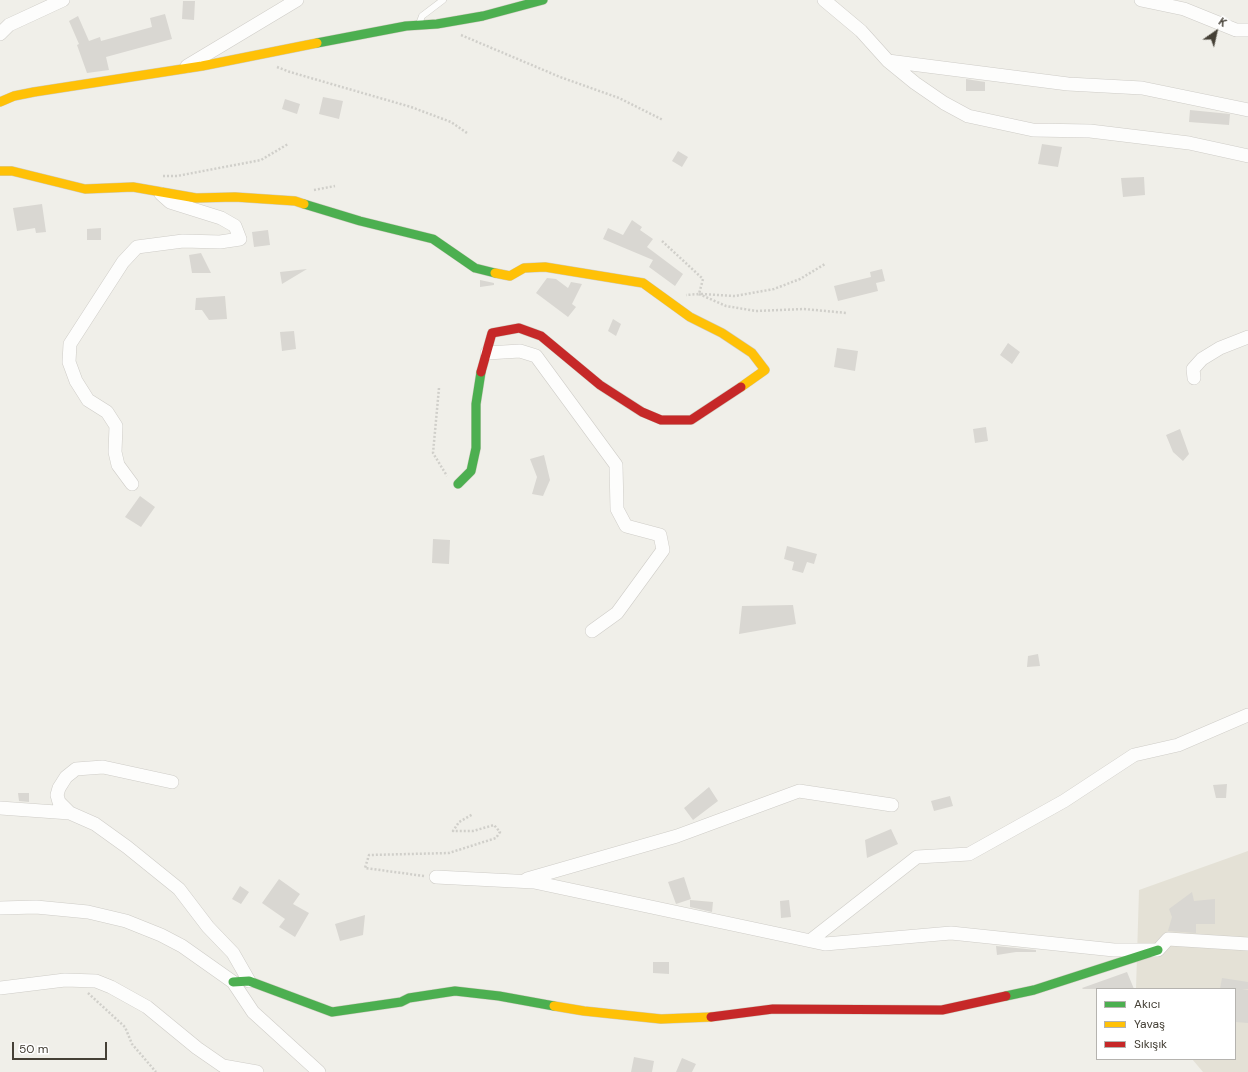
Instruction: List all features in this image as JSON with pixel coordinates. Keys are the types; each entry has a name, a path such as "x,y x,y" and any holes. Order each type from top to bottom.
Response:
{"street":[{"path":"0,34 9,25 63,0"},
{"path":"180,70 297,0"},
{"path":"0,102 14,96 34,92 180,70 419,25 437,24 483,16 543,0"},
{"path":"824,0 861,31 888,61 944,103 968,116 1033,130 1090,131 1189,143 1248,156"},
{"path":"1141,0 1184,9 1236,30 1248,30"},
{"path":"888,61 1068,84 1142,88 1248,110"},
{"path":"0,171 12,172 85,189 133,188 196,198 235,197 295,201 360,221 433,239 475,268 510,276 524,268 545,267 643,283 690,318 722,333 752,353 765,370 691,420 661,420 642,412 600,385 541,336 519,328 492,333 486,353 476,404 476,448 472,471 458,484"},
{"path":"132,484 118,465 115,452 116,426 107,412 88,400 76,381 69,362 70,344 123,262 137,248 183,241 220,242 240,239 235,226 221,218 170,202 158,191"},
{"path":"1194,378 1193,369 1202,359 1220,348 1248,338"},
{"path":"486,353 520,351 536,356 616,465 617,509 626,526 660,535 663,550 617,613 592,631"},
{"path":"811,940 917,856 969,854 1064,801 1134,755 1178,745 1248,715"},
{"path":"70,813 59,802 57,795 59,788 66,777 76,769 103,768 172,782"},
{"path":"520,881 678,836 799,791 892,805"},
{"path":"0,808 70,813 95,824 127,847 179,889 208,927 233,953 249,981"},
{"path":"436,877 534,882 825,944 951,932 1114,950 1158,950"},
{"path":"0,908 44,908 88,912 126,921 161,935 182,946 233,982 252,1012 319,1072"},
{"path":"233,982 249,981 332,1012 401,1002 409,998 455,992 499,996 584,1011 661,1019 703,1018 773,1009 942,1010 1034,990 1158,950 1168,939 1248,944"},
{"path":"0,988 65,980 96,981 132,998 223,1066 257,1072"}],"lane":[{"path":"419,25 422,16 442,0"}],"path":[{"path":"458,34 560,77 619,98 663,120"},
{"path":"276,66 290,72 411,107 451,122 467,133"},
{"path":"161,176 177,176 261,160 288,144"},
{"path":"662,240 703,279 698,294"},
{"path":"663,297 698,294 735,296 774,289 800,279 825,264"},
{"path":"698,294 726,306 756,311 804,309 847,313"},
{"path":"439,388 432,453 446,475 458,484"},
{"path":"436,877 365,868 369,855 449,853 496,838 500,832 494,825 473,831 453,831 458,822 473,814"},
{"path":"82,981 85,990 125,1026 132,1044 156,1072"}],"shaded area":[{"path":"1248,851 1248,1072 1203,1072 1193,1060 1236,1060 1236,988 1136,988 1139,890"}],"building":[{"path":"183,1 195,1 194,20 182,19"},
{"path":"165,14 172,39 106,57 109,70 87,73 77,45 79,44 69,21 78,16 89,41 100,37 101,41 152,27 150,18"},
{"path":"966,79 985,82 985,91 966,91"},
{"path":"323,97 343,101 339,119 319,114"},
{"path":"285,99 300,104 297,114 282,109"},
{"path":"1190,110 1230,114 1229,125 1189,122"},
{"path":"1042,144 1062,147 1058,167 1038,164"},
{"path":"678,151 688,157 682,167 672,161"},
{"path":"1144,177 1145,195 1123,197 1121,178"},
{"path":"42,204 46,232 36,233 35,228 17,231 13,208"},
{"path":"632,220 642,227 640,230 653,239 647,247 683,274 675,286 649,267 653,260 603,239 608,228 623,235"},
{"path":"101,228 101,240 87,240 87,229"},
{"path":"268,230 270,245 254,247 252,232"},
{"path":"201,253 211,273 192,273 189,255"},
{"path":"307,269 282,284 280,272"},
{"path":"882,269 885,281 876,283 878,291 838,301 834,286 871,277 870,272"},
{"path":"547,278 556,279 568,288 571,282 582,284 572,304 576,307 568,317 536,293"},
{"path":"480,280 494,283 494,285 480,287"},
{"path":"225,296 227,319 209,320 202,310 195,310 196,298"},
{"path":"613,319 621,324 616,336 608,331"},
{"path":"294,331 296,349 282,351 280,332"},
{"path":"1008,343 1020,352 1012,364 1000,355"},
{"path":"837,348 858,351 855,371 834,367"},
{"path":"986,427 988,441 975,443 973,429"},
{"path":"1180,429 1189,454 1183,461 1173,452 1166,435"},
{"path":"544,455 550,480 543,496 532,494 537,477 530,459"},
{"path":"140,496 155,507 141,527 125,517"},
{"path":"433,539 450,540 449,564 432,563"},
{"path":"787,546 817,554 814,564 807,562 803,573 792,570 794,562 784,559"},
{"path":"793,605 796,624 739,634 742,606"},
{"path":"1038,654 1040,666 1027,667 1028,656"},
{"path":"1227,784 1226,798 1216,798 1213,785"},
{"path":"709,787 718,801 693,820 684,808"},
{"path":"18,793 29,793 29,802 19,801"},
{"path":"950,796 953,806 934,811 931,801"},
{"path":"891,829 898,844 867,858 865,840"},
{"path":"684,877 691,899 676,904 668,882"},
{"path":"279,879 300,894 293,904 309,913 295,937 279,927 285,919 262,903"},
{"path":"240,886 249,892 241,904 232,899"},
{"path":"1192,892 1194,901 1215,899 1215,924 1196,924 1196,933 1168,931 1172,917 1169,909"},
{"path":"690,900 713,902 712,912 690,907"},
{"path":"789,900 791,917 781,918 780,901"},
{"path":"365,915 363,935 340,941 335,924"},
{"path":"996,946 1036,950 1036,952 1016,952 997,955"},
{"path":"653,962 669,962 669,974 653,973"},
{"path":"1127,972 1134,988 1083,989 1082,988"},
{"path":"1222,978 1248,982 1248,989 1242,989 1248,990 1248,1023 1236,1022 1236,988 1220,988"},
{"path":"634,1057 654,1061 652,1072 631,1072"},
{"path":"682,1058 696,1064 692,1072 676,1072"}],"traffic: fast":[{"path":"317,43 406,26 437,24 483,16 543,0"},
{"path":"304,204 360,221 433,239 475,268 495,273"},
{"path":"458,484 471,471 476,448 476,404 481,372"},
{"path":"1006,996 1034,990 1158,950"},
{"path":"233,982 249,981 332,1012 401,1002 409,998 455,991 499,996 554,1006"}],"traffic: slow":[{"path":"0,102 14,96 34,92 202,66 317,43"},
{"path":"0,171 12,171 85,189 133,187 196,198 235,197 295,201 304,204"},
{"path":"495,273 510,276 524,268 545,267 643,283 690,317 722,333 752,353 765,370 741,387"},
{"path":"554,1006 584,1011 661,1019 711,1017"}],"traffic: jam":[{"path":"481,372 492,333 519,328 541,336 600,385 642,412 661,420 691,420 741,387"},
{"path":"711,1017 773,1009 942,1010 1006,996"}]}
